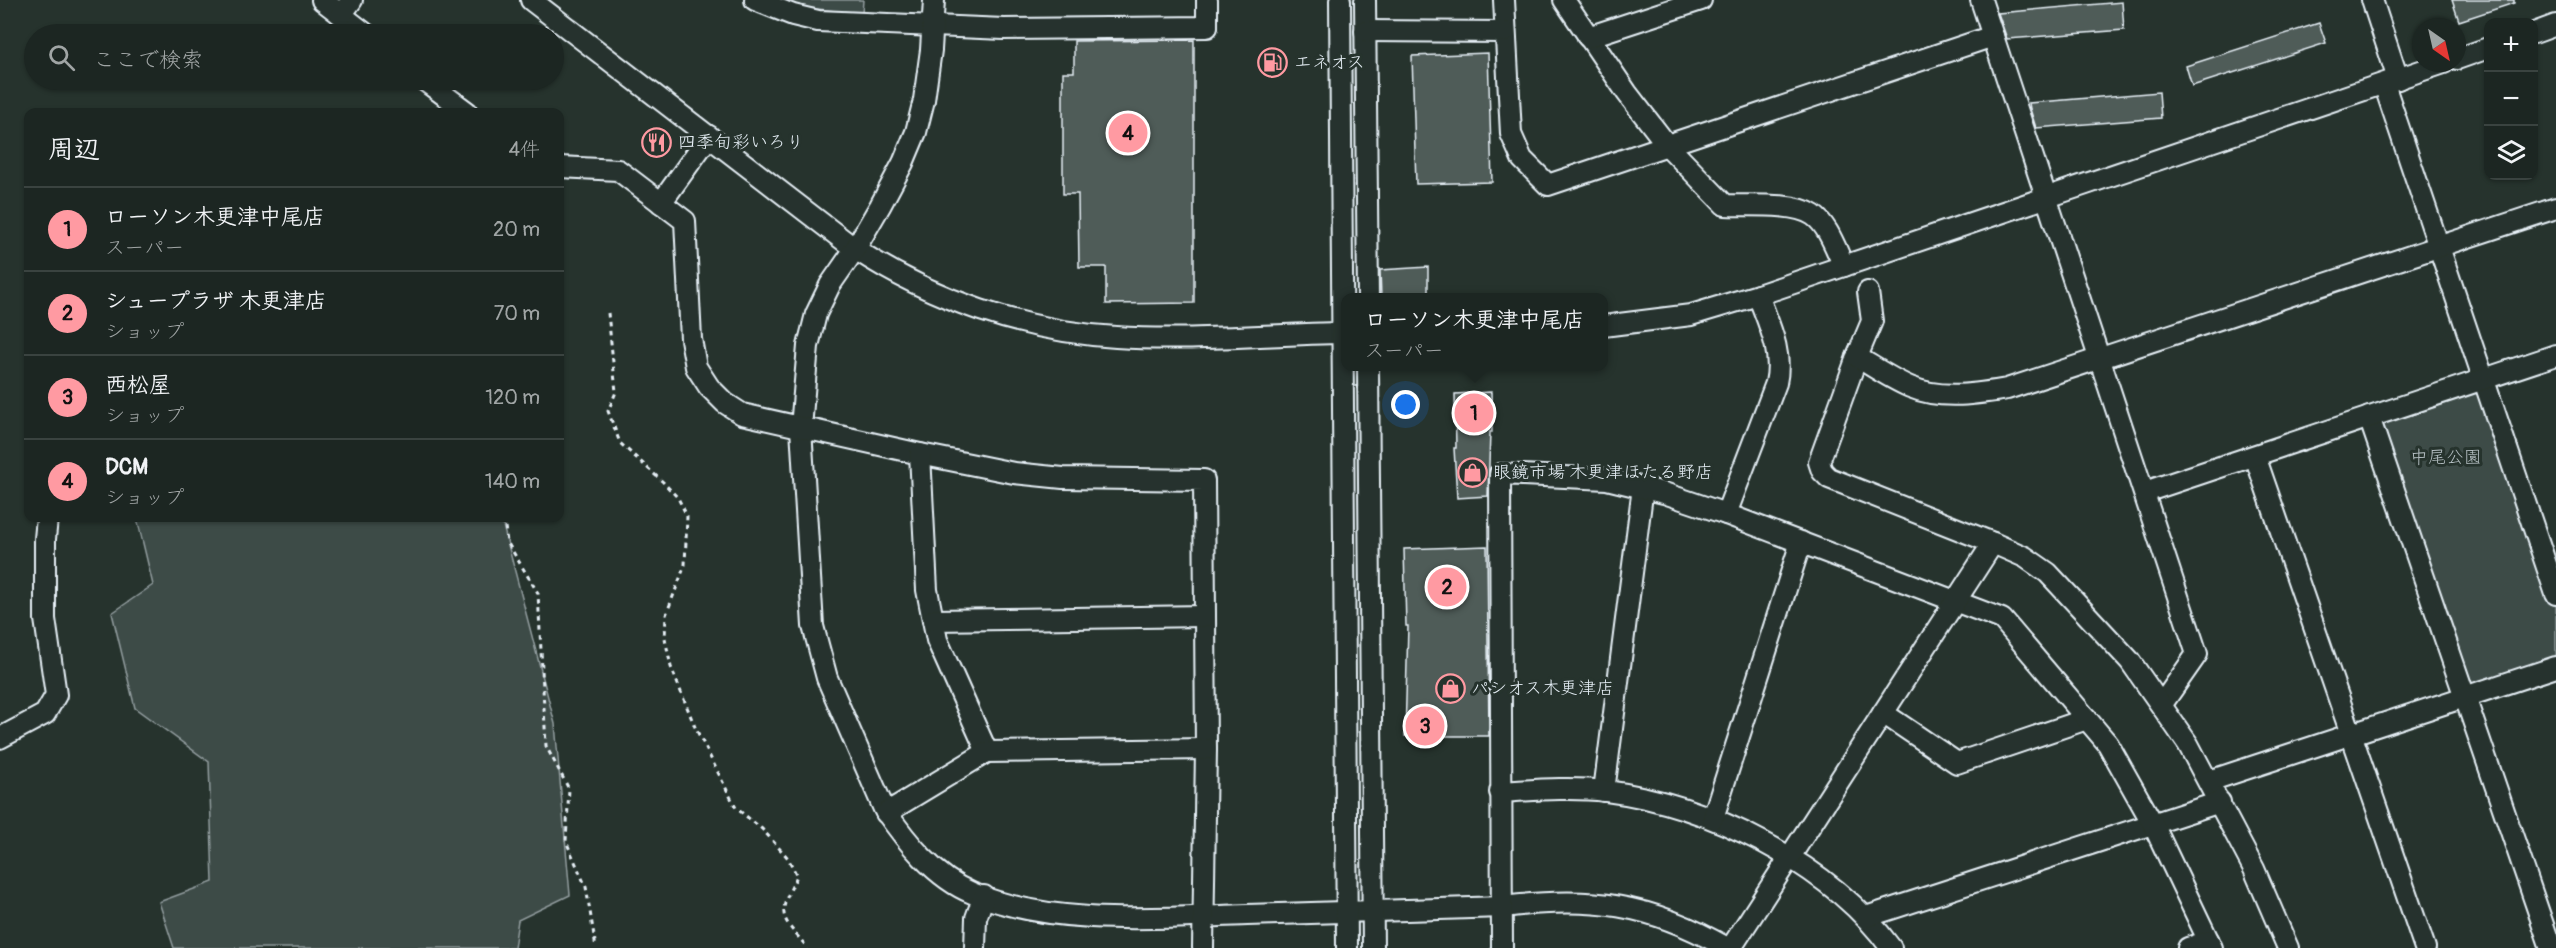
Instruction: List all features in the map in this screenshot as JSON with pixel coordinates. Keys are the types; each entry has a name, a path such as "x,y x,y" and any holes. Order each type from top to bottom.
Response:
{"street":[{"path":"322,0 347,7 359,24"},
{"path":"755,0 793,15 818,21 1004,29 1207,27 1207,0"},
{"path":"934,0 934,26 924,100 916,132 903,163 855,249 830,285 816,314 808,346 801,428 813,626 827,678 886,813 922,857 952,881 972,893 1032,911 1067,917 1346,912 1503,907 1586,901 1648,912 1687,926 1729,948 1993,543"},
{"path":"1340,0 1343,293"},
{"path":"1365,0 1368,293"},
{"path":"1504,0 1511,134 1522,159 1548,185 1993,36"},
{"path":"1564,0 1588,37 1667,145 1725,205 1796,208 1814,215 1827,231 1844,266"},
{"path":"1588,37 1701,0"},
{"path":"1981,0 2197,654 2162,704"},
{"path":"2372,0 2391,81 2438,246 2556,594"},
{"path":"534,1 564,24"},
{"path":"564,24 855,249 887,269 945,298 1023,323 1082,333 1166,339 1341,333"},
{"path":"2538,32 2556,25"},
{"path":"1365,31 1504,32"},
{"path":"2466,56 2484,49"},
{"path":"1608,325 1691,315 1758,295 2418,72"},
{"path":"437,90 462,108"},
{"path":"661,202 709,136"},
{"path":"564,167 618,170 685,221 691,339 696,367 709,387 725,403 742,414 1014,473 1063,478 1204,480 1206,749 1203,948"},
{"path":"1857,357 1909,387 1925,392 1953,395 2007,389 2098,357 2556,208"},
{"path":"1868,292 1872,321 1819,462 1822,471 1829,478 2025,557 2048,573 2130,661 2188,744 2254,869 2288,948"},
{"path":"1726,514 1776,383 1779,368 1778,352 1758,295"},
{"path":"2145,492 2556,355"},
{"path":"1343,371 1347,948"},
{"path":"1368,371 1373,948"},
{"path":"2369,417 2551,948"},
{"path":"920,454 927,590 936,640 987,752"},
{"path":"2255,456 2425,948"},
{"path":"1502,948 1500,474 1607,479 1643,487 1726,514 2002,619 2108,744 2153,824 2210,945 2188,948"},
{"path":"1604,791 1643,487"},
{"path":"0,738 45,714 56,695 45,619 47,522"},
{"path":"1713,818 1801,542"},
{"path":"933,620 1205,616"},
{"path":"2209,781 2556,667"},
{"path":"1883,713 1957,763 2087,718"},
{"path":"886,813 987,752 1206,749"},
{"path":"1500,792 1554,789 1604,791 1671,803 1713,818 1789,858 1821,880 1866,918 1891,948"},
{"path":"1866,918 2220,802"},
{"path":"975,948 976,918 984,896"}],"path":[{"path":"608,313 616,392 608,411 620,443 678,498 687,516 685,565 666,615 664,638 671,667 695,727 736,808 762,829 788,858 795,870 797,876 784,904 785,922 808,948"},
{"path":"504,522 507,542 538,593 546,746 569,789 566,841 586,887 596,948"}],"green space":[{"path":"783,0 863,0 862,14 801,7"},
{"name":"中尾公園","path":"2483,379 2556,594 2556,667 2465,697 2369,417"},
{"path":"138,522 502,522 555,724 570,895 518,920 514,948 174,948 159,902 213,882 209,762 135,708 112,613 153,585"}],"building":[{"path":"2452,0 2514,0 2514,3 2466,19 2458,18"},
{"path":"2122,2 2124,30 2007,39 1998,13"},
{"path":"2319,23 2326,43 2192,86 2186,66"},
{"path":"1194,40 1194,303 1106,304 1106,267 1079,267 1078,194 1063,194 1063,72 1074,72 1074,41"},
{"path":"1488,53 1492,182 1416,184 1412,56"},
{"path":"2159,92 2161,118 2036,128 2029,103"},
{"path":"1428,267 1428,293 1381,293 1380,270"},
{"path":"1491,392 1492,432 1490,432 1488,496 1457,498 1454,448 1456,448 1455,394"},
{"path":"1487,546 1489,736 1405,736 1408,626 1406,626 1404,549"}],"place":[{"name":"エネオス","path":"1273,62"},
{"name":"DCM","path":"1128,133"},
{"name":"四季旬彩いろり","path":"657,142"},
{"name":"ローソン木更津中尾店","path":"1474,413"},
{"name":"眼鏡市場 木更津ほたる野店","path":"1472,472"},
{"name":"シュープラザ 木更津店","path":"1447,587"},
{"name":"パシオス木更津店","path":"1450,688"},
{"name":"西松屋","path":"1425,726"}]}
